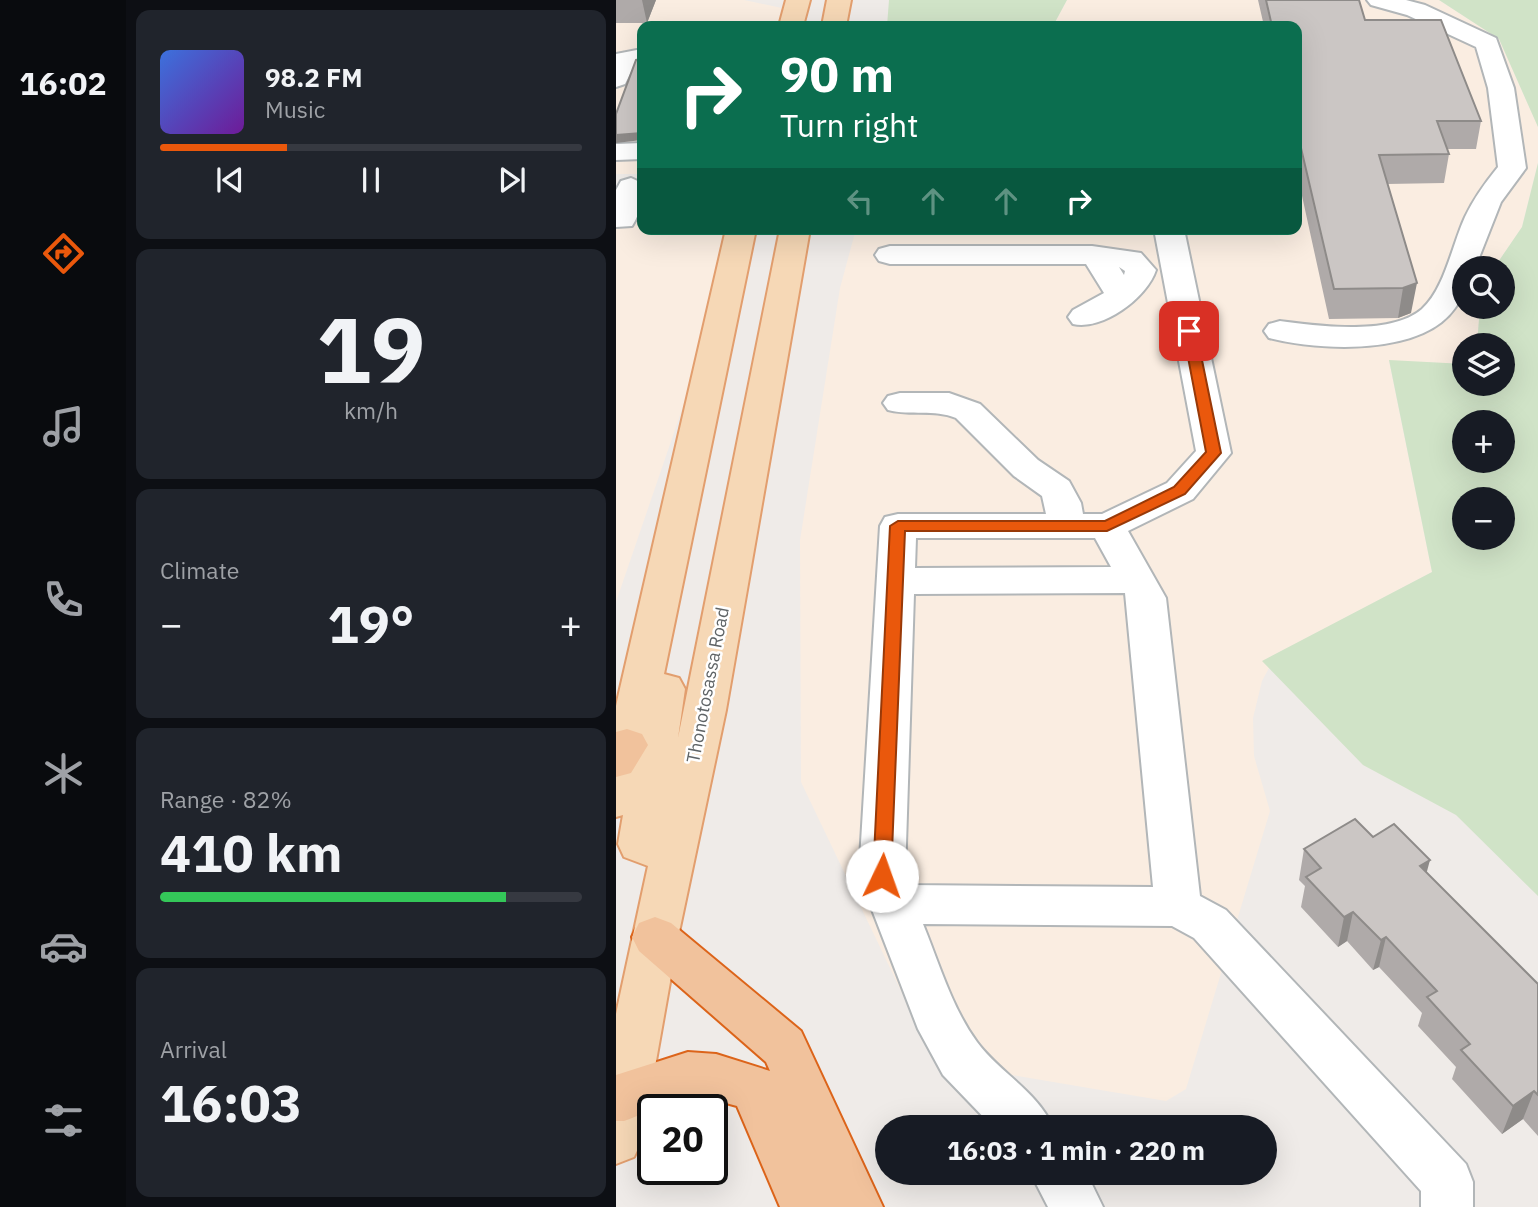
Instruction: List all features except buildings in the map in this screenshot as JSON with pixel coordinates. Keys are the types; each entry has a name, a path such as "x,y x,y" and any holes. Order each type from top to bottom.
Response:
{"highway":[{"path":"656,937 784,1047 857,1207"},
{"path":"619,1112 666,1077 708,1073 754,1088 807,1207"}],"main road":[{"path":"792,21 798,0"},
{"path":"835,21 839,0"},
{"path":"616,800 622,753 684,500 740,235"},
{"path":"783,235 789,263"},
{"name":"Thonotosassa Road","path":"619,1112 685,804 794,235"},
{"path":"696,438 711,502 720,518 738,527"},
{"path":"684,500 685,573 640,844 653,849 666,842 685,804"}],"lane":[{"path":"1280,331 1318,336 1407,331 1434,316 1461,268 1486,203 1512,167 1502,96 1494,60 1487,43 1416,10 1378,0"},
{"path":"616,79 624,60 637,58"},
{"path":"616,152 637,152"},
{"path":"627,220 630,182"},
{"path":"1015,1115 960,1059 935,1014 882,876 898,526 1107,526 1180,491 1214,453 1170,235"},
{"path":"890,256 1092,255 1130,259 1141,270 1138,279 1121,296 1084,317"},
{"path":"900,403 950,404 968,411 1026,468 1056,489 1063,503 1066,526"},
{"path":"1107,526 1147,598 1178,907"},
{"path":"895,581 1137,580"},
{"path":"893,904 1178,907 1210,924 1447,1182 1447,1207"},
{"path":"1064,1185 1077,1207"}],"shaded area":[{"path":"616,0 744,0 782,8 780,21 637,21 637,174 616,174"},
{"path":"1067,0 1439,0 1499,39 1538,127 1538,163 1522,227 1502,256 1452,256 1452,319 1479,319 1478,333 1452,333 1452,363 1389,361 1432,572 1263,661 1269,668 1262,681 1253,718 1254,756 1270,811 1186,1089 1166,1101 935,1062 801,782 800,540 840,288 854,235 1302,235 1302,21 1056,21"},
{"path":"616,188 637,188 637,235 726,235 692,380 616,602"}],"green space":[{"path":"889,0 1067,0 1056,21 887,21"},
{"path":"1439,0 1538,0 1538,127 1499,39"},
{"path":"1538,163 1538,896 1456,815 1363,765 1262,661 1432,572 1389,360 1452,363 1452,396 1515,396 1515,333 1478,333 1479,319 1515,319 1515,256 1502,256 1522,227"}],"route":[{"path":"882,876 898,526 1107,526 1180,491 1214,453 1189,331"}]}
